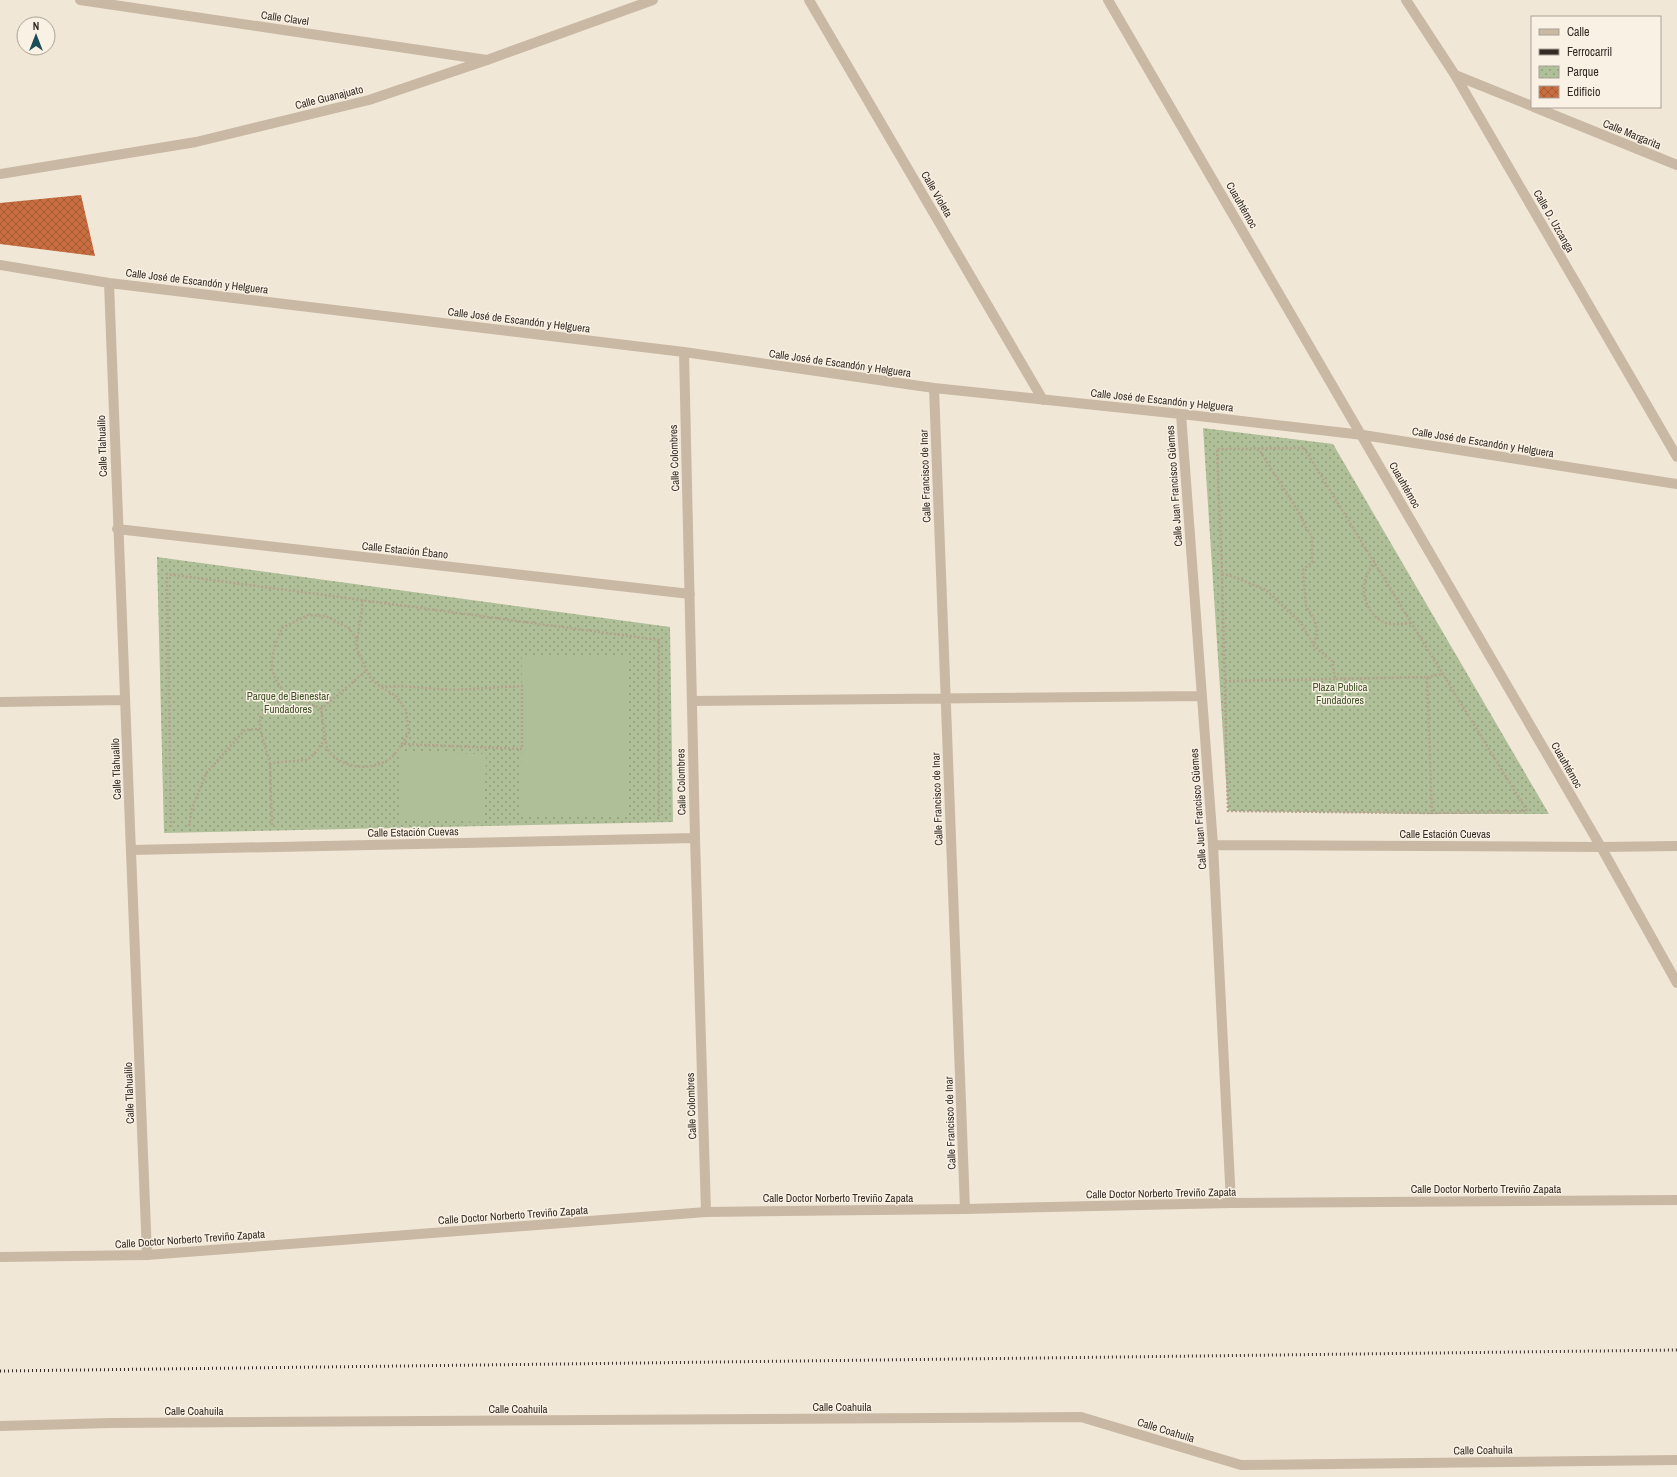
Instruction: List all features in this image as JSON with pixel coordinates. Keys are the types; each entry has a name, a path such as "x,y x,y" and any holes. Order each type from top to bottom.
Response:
{"street":[{"name":"Calle Clavel","path":"80,0 488,60"},
{"name":"Calle Guanajuato","path":"0,174 196,142 370,100 488,60 637,3 653,0"},
{"name":"Calle Violeta","path":"810,0 1043,400"},
{"name":"Cuauhtémoc","path":"1108,0 1601,847 1677,983"},
{"name":"Calle D. Uzcanga","path":"1406,0 1454,75 1677,457"},
{"name":"Calle Margarita","path":"1454,75 1531,106"},
{"name":"Calle Margarita","path":"1535,108 1677,165"},
{"name":"Calle José de Escandón y Helguera","path":"0,265 109,283 684,352 934,388 1362,435 1677,484"},
{"name":"Calle Tlahualilo","path":"109,283 117,529 132,850 147,1255"},
{"name":"Calle Colombres","path":"684,352 694,838 706,1212"},
{"name":"Calle Francisco de Inar","path":"934,388 965,1209"},
{"name":"Calle Juan Francisco Güemes","path":"1181,414 1213,845 1230,1203"},
{"name":"Calle Estación Ébano","path":"117,529 690,594"},
{"path":"692,701 1202,696"},
{"path":"0,702 125,700"},
{"name":"Calle Estación Cuevas","path":"132,850 694,838"},
{"name":"Calle Estación Cuevas","path":"1213,845 1677,846"},
{"name":"Calle Doctor Norberto Treviño Zapata","path":"0,1257 147,1255 706,1212 965,1209 1230,1203 1677,1200"},
{"name":"Calle Coahuila","path":"0,1426 118,1423 1080,1417 1241,1465 1677,1460"}],"path":[{"path":"1258,448 1300,514 1304,526 1312,536 1312,562 1303,570 1303,578 1306,606 1315,621 1317,632 1314,646"},
{"path":"1258,448 1304,448 1526,811 1432,813 1228,811 1222,574 1216,449 1258,448"},
{"path":"1374,562 1364,581 1364,597 1368,607 1376,618 1390,625 1411,623"},
{"path":"171,833 168,574 659,640 659,816"},
{"path":"1222,574 1232,576 1266,590 1300,624 1314,646 1332,661 1334,679"},
{"path":"321,709 328,750 339,760 356,767 375,766 392,757 409,732 406,710 396,696 371,679 356,647 362,600"},
{"path":"291,701 281,688 272,669 276,643 282,628 308,615 326,616 349,628 357,641"},
{"path":"321,709 366,671"},
{"path":"1224,681 1426,677 1442,674"},
{"path":"1426,677 1432,813"},
{"path":"382,686 454,690 522,686 522,749 402,744"},
{"path":"321,709 304,700 277,702 260,717 260,729 270,763 307,760 318,751 325,738"},
{"path":"188,832 192,808 207,772 245,730 260,729"}],"green space":[{"name":"Plaza Publica Fundadores","path":"1203,428 1333,444 1549,814 1228,811"},
{"name":"Parque de Bienestar Fundadores","path":"157,557 670,627 673,822 164,833"},
{"path":"522,656 628,656 627,817 521,816"},
{"path":"401,752 486,754 484,822 400,819"}],"building":[{"path":"81,195 95,256 0,244 0,203"}],"railway":[{"path":"0,1371 1677,1350"}]}
